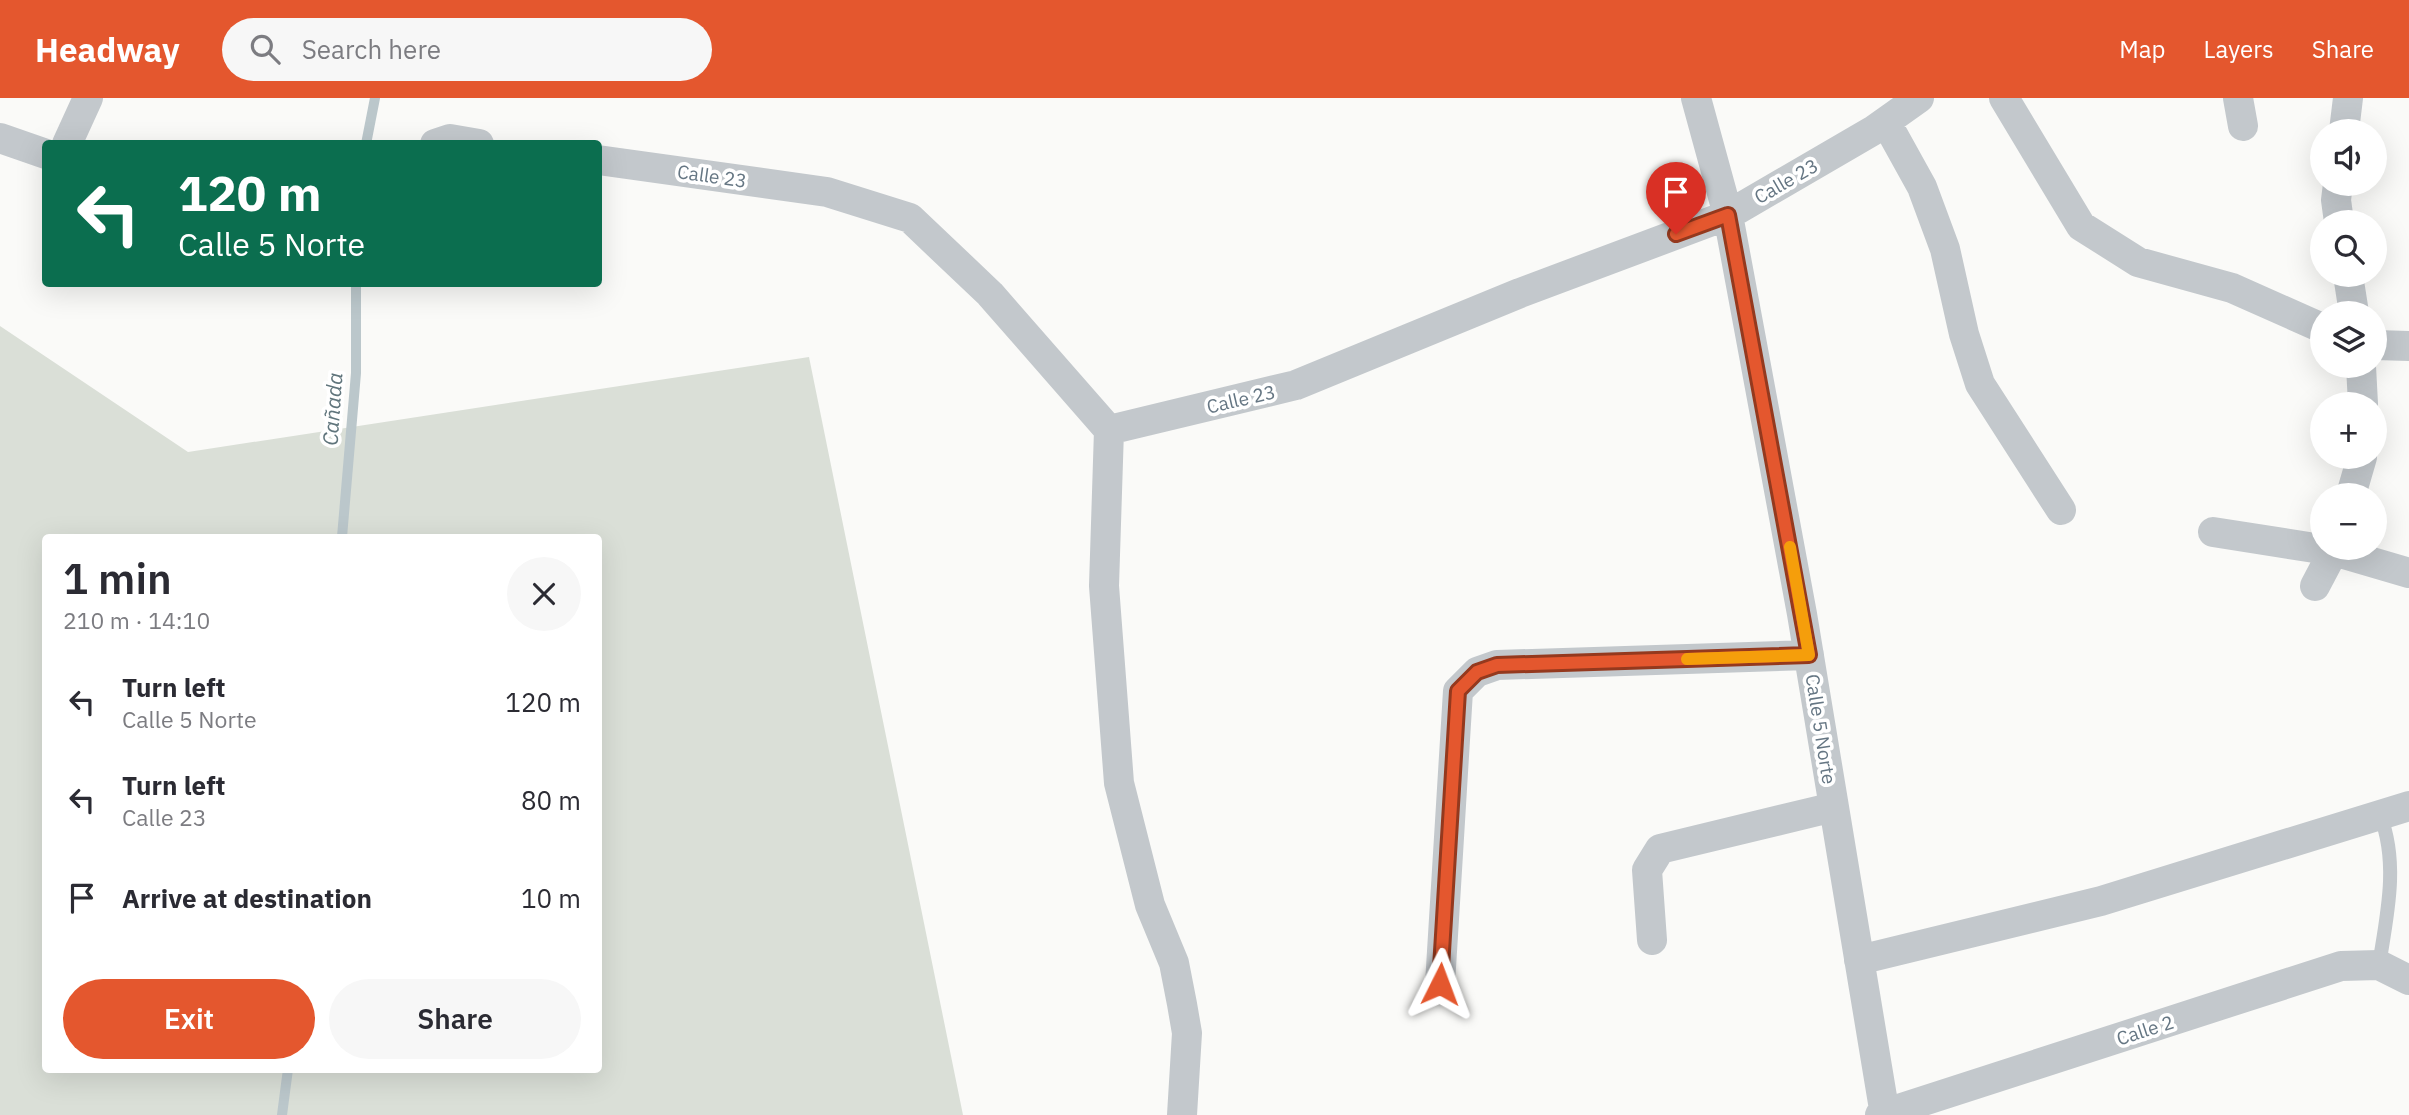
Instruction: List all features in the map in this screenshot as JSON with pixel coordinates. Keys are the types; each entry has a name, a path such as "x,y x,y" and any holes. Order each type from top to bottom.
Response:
{"street":[{"path":"69,140 88,98"},
{"name":"Calle 5 Norte","path":"1696,98 1728,215 1809,655 1883,1115"},
{"name":"Calle 23","path":"602,161 827,192 910,218 990,294 1109,430 1296,385 1520,293 1728,215 1885,122 1919,98"},
{"path":"2004,98 2081,226 2138,262 2232,288 2310,323"},
{"path":"2345,119 2348,98"},
{"path":"1885,122 1922,187 1945,248 1964,334 1980,384 2061,510"},
{"path":"0,138 42,153"},
{"path":"2387,345 2409,346"},
{"path":"1109,430 1104,586 1119,783 1150,905 1174,963 1182,1004 1187,1033 1182,1115"},
{"path":"2213,532 2310,546"},
{"path":"2315,586 2328,560"},
{"path":"2368,560 2409,573"},
{"path":"1440,984 1458,691 1477,672 1497,665 1809,655"},
{"path":"1859,960 2101,901 2409,806"},
{"path":"1652,940 1647,870 1660,849 1834,807"},
{"name":"Calle 2","path":"1883,1115 2341,966 2379,965 2409,980"}],"lane":[{"path":"2379,965 2390,894 2389,837 2380,815"}],"shaded area":[{"path":"0,326 188,452 809,357 963,1115 0,1115"}],"waterway":[{"name":"Cañada","path":"367,140 375,98"},
{"name":"Cañada","path":"342,534 356,373 356,287"},
{"name":"Cañada","path":"282,1115 287,1073"}],"slow traffic":[{"path":"1687,659 1809,655 1790,547"}],"route":[{"path":"1440,984 1458,691 1477,672 1497,665 1809,655 1728,215 1676,234"}]}
